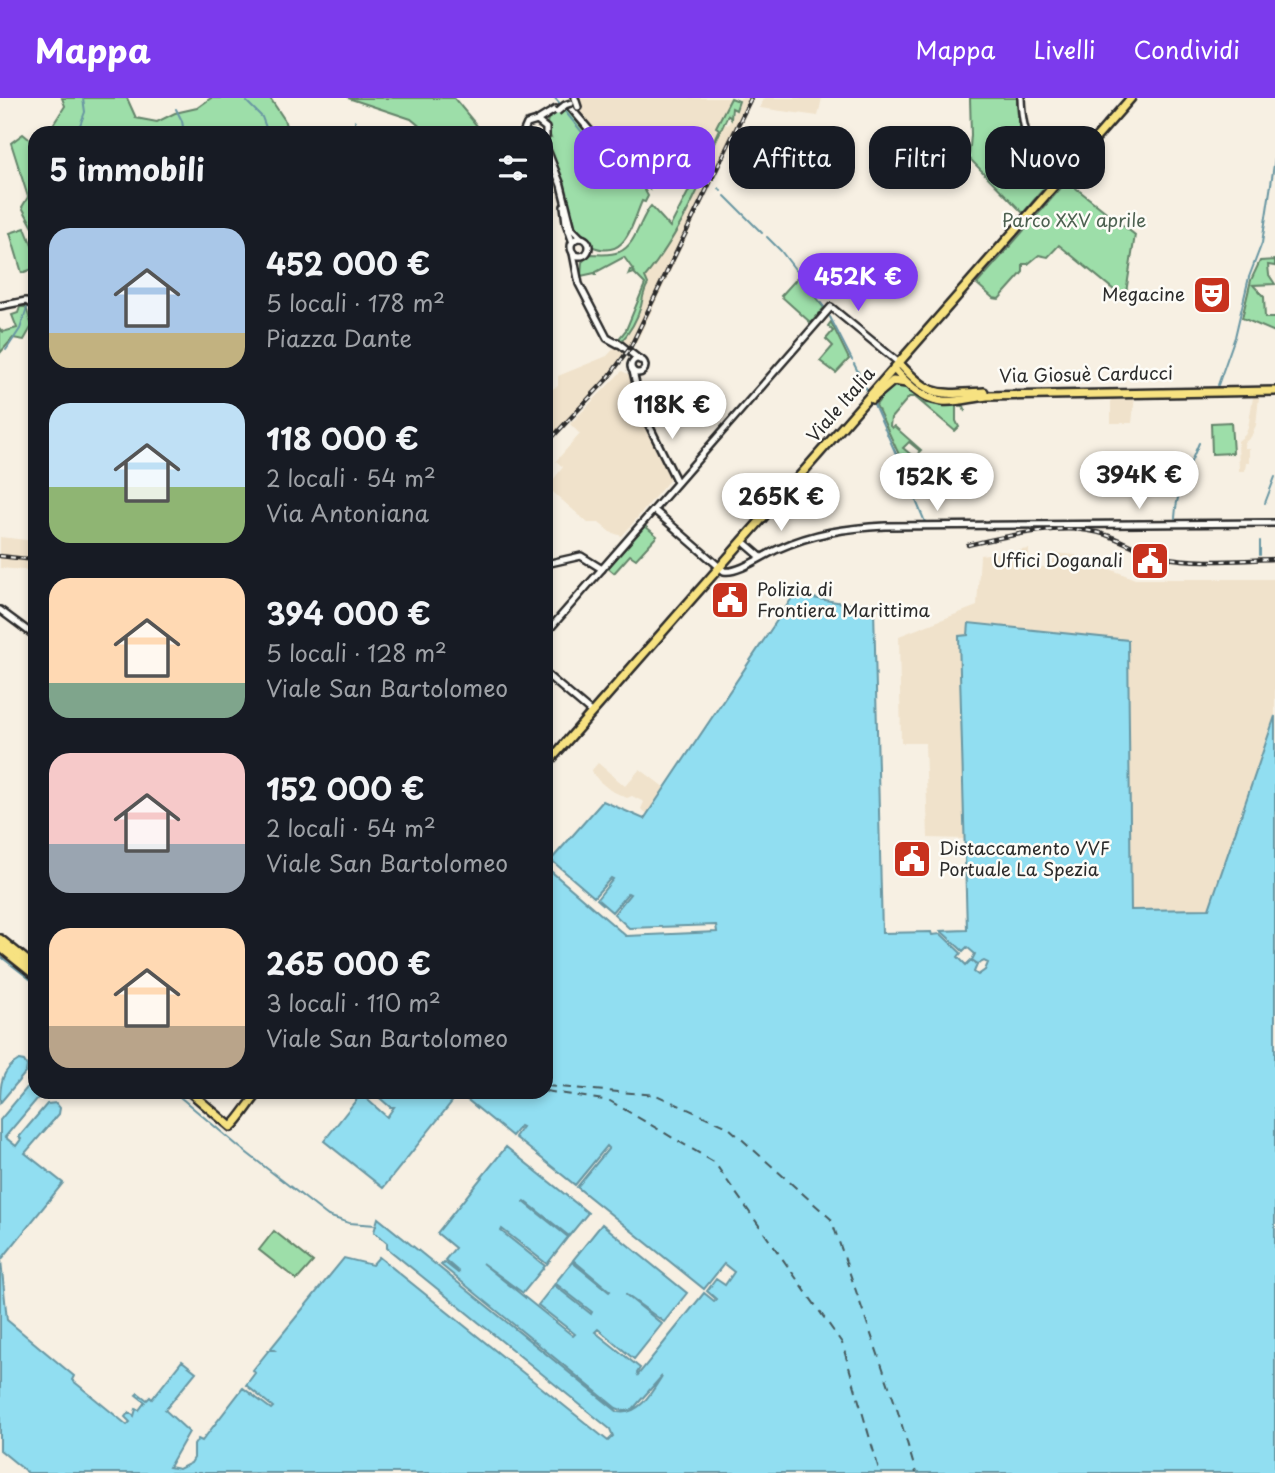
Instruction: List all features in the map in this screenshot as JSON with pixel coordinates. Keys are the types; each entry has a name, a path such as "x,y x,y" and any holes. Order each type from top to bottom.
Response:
{"main road":[{"name":"Viale Italia","path":"1105,128 1132,98"},
{"name":"Viale Italia","path":"553,757 1051,189"},
{"path":"906,354 906,371"},
{"name":"Via Giosuè Carducci","path":"896,365 928,390 938,393 1275,389"},
{"name":"Via Giosuè Carducci","path":"896,365 908,383 933,401 960,401 987,396 1275,389"},
{"path":"865,402 893,381 908,383"},
{"path":"0,939 28,961"},
{"path":"0,947 28,969"},
{"path":"198,1099 217,1115 231,1122 253,1099"}],"street":[{"path":"1021,98 1023,126"},
{"path":"526,126 573,105"},
{"path":"573,105 583,117"},
{"path":"573,105 584,126"},
{"path":"547,126 554,112"},
{"path":"537,121 543,126"},
{"path":"553,168 565,199 572,229 586,240 589,247 587,253 579,258 577,273"},
{"path":"565,199 579,284 601,324 618,344 644,365 639,398"},
{"path":"572,242 581,238"},
{"path":"572,253 582,256"},
{"path":"0,306 28,302"},
{"path":"553,625 831,307 896,365"},
{"path":"868,347 873,346 896,365"},
{"path":"637,360 631,367 642,411 677,482"},
{"path":"633,372 641,372"},
{"path":"654,510 724,571 732,572 813,535 877,527 1275,523"},
{"path":"746,544 761,557"},
{"path":"553,563 576,556 586,557 602,569"},
{"path":"0,610 28,631"},
{"path":"553,680 592,713"}],"shaded area":[{"path":"570,98 733,98 715,139 715,126 583,126 564,104"},
{"path":"740,98 753,98 740,126 729,126 729,148 715,178 715,139 723,123 728,125"},
{"path":"764,98 822,98 818,116 760,108"},
{"path":"692,189 710,189 637,341 617,368 553,437 553,388 558,386 558,376 607,356 625,337 645,284 641,282"},
{"path":"622,371 632,376 641,411 671,478 622,536 610,532 599,523 588,523 553,492 553,480 563,467 556,461 580,434 570,424"},
{"path":"1123,396 1135,396 1132,423 1111,423 1111,400 1123,400"},
{"path":"1253,397 1259,397 1256,425 1251,437 1244,443 1245,448 1249,448 1249,462 1246,463 1245,471 1239,471 1238,441 1248,428"},
{"path":"0,537 28,540 28,570 0,568"},
{"path":"1029,549 1029,567 1046,567 1048,555 1055,553 1075,555 1135,579 1275,579 1275,716 1209,909 1131,910 1128,640 959,636 964,839 928,838 925,743 901,743 899,636 977,606 980,555"},
{"path":"598,763 625,786 640,769 665,788 648,814 641,809 644,802 632,796 627,798 599,781 591,771"}],"green space":[{"path":"62,98 127,98 136,118 157,122 175,113 197,108 211,98 270,98 286,126 52,126 65,106"},
{"path":"348,98 454,98 477,126 420,126 411,119"},
{"path":"731,98 739,101 736,110 732,108 731,119 728,115 715,143 719,129 716,127"},
{"path":"970,98 1017,98 1019,126 985,126 985,174 971,160"},
{"path":"566,107 583,126 574,126 574,189 644,189 648,196 645,202 642,201 626,238 620,245 612,249 591,246 572,229 566,191 553,157 553,126 546,126 548,119"},
{"path":"23,134 28,138 28,197 11,143"},
{"path":"690,189 698,189 679,227 645,277 648,284 639,311 620,343 617,341 626,330 645,284 634,273 628,275 630,270 634,271 624,257 596,272 596,275 581,276 582,262 590,254 612,254 625,249 651,206 670,227"},
{"path":"999,189 1043,189 1023,213"},
{"name":"Parco XXV aprile","path":"1060,189 1077,189 1135,235 1125,299 1059,245 1048,257 1039,255 1028,264 1023,264 1023,272 999,299 993,298 977,284"},
{"path":"28,197 28,218 22,207"},
{"path":"25,228 28,236 28,271 22,273 10,233"},
{"path":"1275,260 1275,266 1268,265 1269,275 1275,284 1253,285 1264,297 1265,318 1275,318 1275,332 1242,318 1251,280 1260,261"},
{"path":"799,276 824,308 811,323 781,296"},
{"path":"20,307 26,307 28,333 24,340 13,338 0,353 0,329 3,332 17,328 12,315 18,313"},
{"path":"831,322 849,359 836,373 820,361 833,346 826,339 833,331 828,326"},
{"path":"893,383 904,385 925,403 960,404 963,405 965,408 965,412 963,406 956,405 956,421 959,427 955,431 915,397 909,397 891,418 890,426 894,426 921,450 909,442 903,448 915,458 911,463 904,463 876,405"},
{"path":"1231,422 1233,453 1212,454 1211,423"},
{"path":"645,526 657,536 636,559 630,555 614,573 608,568"},
{"path":"274,1231 313,1262 297,1280 259,1250"}],"water":[{"path":"794,595 874,608 882,933 941,934 961,953 958,957 966,965 971,960 977,965 974,972 978,975 985,970 988,963 984,961 978,964 972,960 975,954 967,947 963,951 941,931 967,930 959,636 968,635 969,623 1128,640 1131,910 1209,909 1275,716 1275,1473 28,1473 0,1450 0,1120 28,1086 28,1099 37,1099 5,1137 16,1146 21,1139 19,1137 47,1104 56,1103 60,1108 59,1114 25,1153 63,1183 1,1260 7,1320 74,1376 72,1380 127,1425 130,1422 125,1417 129,1412 134,1416 136,1409 139,1410 145,1402 136,1395 138,1393 147,1400 150,1397 152,1399 182,1361 196,1372 165,1410 189,1432 169,1467 179,1469 191,1463 194,1458 194,1445 198,1439 202,1441 243,1388 271,1409 273,1407 246,1385 255,1373 253,1370 269,1350 274,1350 271,1348 344,1258 372,1265 379,1257 608,1441 613,1436 610,1429 387,1248 387,1243 374,1232 378,1218 618,1412 632,1410 616,1408 441,1265 444,1262 459,1272 445,1260 455,1248 437,1233 506,1147 588,1213 569,1236 524,1202 568,1237 547,1264 502,1229 501,1231 545,1266 523,1293 482,1263 573,1336 575,1334 538,1305 554,1285 591,1314 592,1312 555,1283 572,1262 610,1291 573,1260 602,1224 687,1293 664,1322 625,1294 662,1324 634,1359 598,1329 595,1332 640,1368 638,1375 704,1293 714,1301 716,1299 707,1291 716,1279 725,1285 734,1272 724,1264 704,1289 577,1187 609,1148 607,1146 575,1185 515,1137 522,1127 512,1136 466,1099 553,1099 553,873 626,936 717,932 716,925 629,928 614,914 630,894 628,893 612,912 597,899 613,879 611,878 594,897 553,862 553,858 603,801 644,819","holes":["662,1376 639,1407 632,1410"]},
{"path":"19,1060 24,1061 27,1066 26,1072 0,1103 0,1090 5,1073"},
{"path":"357,1099 367,1099 387,1117 394,1107 381,1099 454,1099 383,1188 324,1141"}],"waterway":[{"path":"80,126 85,112 83,98"},
{"path":"555,98 561,105"},
{"path":"247,102 262,117 265,126"},
{"path":"176,109 183,126"},
{"path":"564,110 577,126"},
{"path":"355,121 355,126"},
{"path":"1218,385 1235,337 1249,277 1262,243 1275,158"},
{"path":"725,196 762,233"},
{"path":"767,237 824,307"},
{"path":"6,350 20,329 27,308"},
{"path":"830,317 852,360"},
{"path":"854,364 867,390"},
{"path":"873,402 900,463"},
{"path":"1175,518 1180,489 1199,443"},
{"path":"903,470 925,522"},
{"path":"1265,503 1275,477"},
{"path":"1260,541 1260,555"},
{"path":"0,956 28,978"},
{"path":"182,1099 328,1216 349,1223 376,1225"}],"ferry route":[{"path":"553,1087 656,1095 728,1127 831,1219 898,1412 916,1473"},
{"path":"553,1092 610,1101 714,1162 842,1343 880,1473"}],"railway":[{"path":"553,437 608,378 630,348 751,98"},
{"path":"968,545 1037,531 1074,529 1106,535 1162,557 1218,561 1275,559"},
{"path":"0,556 28,559"}],"place":[{"name":"Megacine","path":"1212,295"},
{"name":"Uffici Doganali","path":"1150,561"},
{"name":"Polizia di Frontiera Marittima","path":"730,600"},
{"name":"Distaccamento VVF Portuale La Spezia","path":"912,859"}]}
